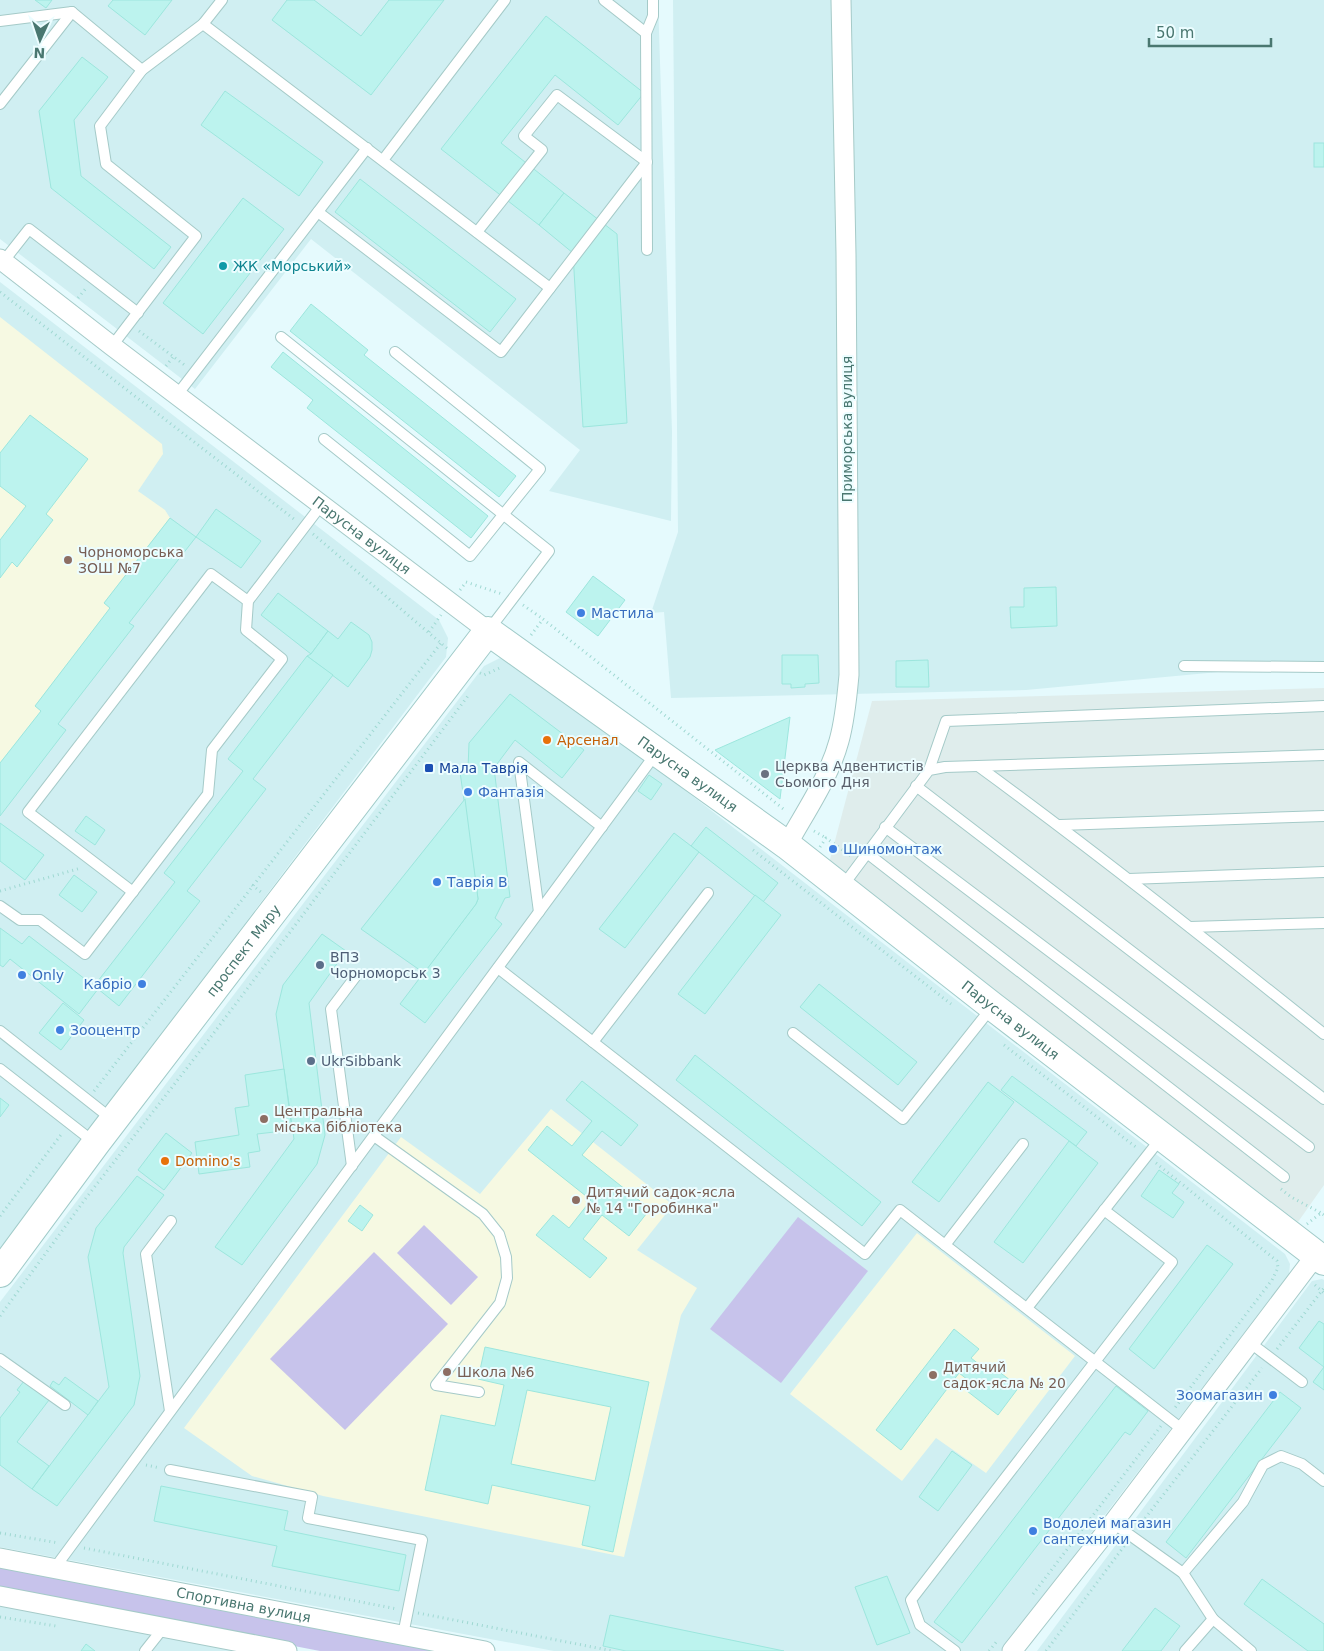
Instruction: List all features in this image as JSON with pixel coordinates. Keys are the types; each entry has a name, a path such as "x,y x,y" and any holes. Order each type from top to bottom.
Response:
{"street":[{"name":"Приморська вулиця","path":"787,846 828,770 839,741 847,705 849,675 846,264 841,0"},
{"name":"Парусна вулиця","path":"2,260 112,346 488,631 841,887 985,1015 1154,1146 1321,1252"},
{"name":"проспект Миру","path":"0,1273 114,1120 475,673 488,631"},
{"path":"1012,1651 1113,1523 1249,1342 1321,1252"},
{"name":"Спортивна вулиця","path":"0,1558 485,1651"},
{"path":"2,1599 164,1627 287,1651"}],"lane":[{"path":"112,346 196,236 106,164 100,126 142,70 203,24 222,0"},
{"path":"383,160 506,0"},
{"path":"604,0 646,33"},
{"path":"648,250 646,33 653,16 653,0"},
{"path":"0,21 72,12 142,70"},
{"path":"0,104 72,12"},
{"path":"203,24 550,288"},
{"path":"477,232 542,150 524,136 557,95 647,162"},
{"path":"177,395 367,148"},
{"path":"318,212 501,352 647,162"},
{"path":"2,260 28,229 138,312"},
{"path":"281,337 549,551 488,631"},
{"path":"324,439 470,556 540,469 395,352"},
{"path":"0,906 20,920 40,920 85,954 208,794 212,750 282,659 246,630 248,601 322,504"},
{"path":"133,892 28,812 211,574 248,601"},
{"path":"1184,666 1324,667"},
{"path":"841,887 929,770 946,721 1324,706"},
{"path":"54,1569 657,752"},
{"path":"929,770 945,767 1324,754"},
{"path":"538,912 519,762 602,827"},
{"path":"978,766 1129,879 1324,1034"},
{"path":"916,786 1324,1099"},
{"path":"1060,826 1324,816"},
{"path":"885,827 1309,1147"},
{"path":"867,853 1284,1177"},
{"path":"1129,879 1324,872"},
{"path":"593,1042 708,893"},
{"path":"1190,927 1324,923"},
{"path":"498,968 866,1254 900,1210 1184,1430"},
{"path":"352,1166 331,1009 356,976"},
{"path":"794,1033 903,1119 985,1015"},
{"path":"0,1031 114,1120"},
{"path":"0,1069 96,1143"},
{"path":"374,1136 483,1214 498,1234 506,1256 506,1278 500,1303 436,1385 479,1392"},
{"path":"945,1245 1023,1144"},
{"path":"1026,1308 1154,1146"},
{"path":"955,1651 920,1625 911,1600 1172,1262 1104,1210"},
{"path":"170,1411 146,1254 171,1221"},
{"path":"1249,1342 1302,1382"},
{"path":"0,1359 65,1405"},
{"path":"1183,1574 1243,1502 1263,1465 1281,1456 1302,1464 1324,1482"},
{"path":"170,1470 312,1497 308,1518 422,1540 403,1635"},
{"path":"1113,1523 1183,1574 1212,1619 1251,1651"},
{"path":"1185,1651 1212,1619"},
{"path":"145,1651 164,1627"}],"path":[{"path":"0,292 304,527 475,673 508,664 543,618 800,822 826,838"},
{"path":"129,324 194,373"},
{"path":"87,1100 441,642"},
{"path":"0,1316 86,1198 204,1046 472,690"},
{"path":"748,846 985,1015 1154,1146 1276,1261 1278,1268 1272,1280 1031,1596"},
{"path":"0,891 96,864"},
{"path":"0,1216 70,1122"},
{"path":"1046,1651 1131,1536 1324,1288"},
{"path":"133,1462 170,1470"},
{"path":"0,1533 71,1545 613,1651"},
{"path":"989,1651 1001,1635"}],"shaded area":[{"path":"0,0 658,0 672,432 671,521 549,491 580,450 311,239 195,389 0,239"},
{"path":"673,0 1324,0 1324,662 1026,690 671,698 664,612 651,613 678,532"},
{"path":"0,282 439,620 448,638 446,657 0,1248"},
{"name":"Чорноморська ЗОШ №7","path":"0,317 162,444 163,454 138,491 165,510 170,518 104,603 110,608 35,706 41,711 0,763"},
{"path":"500,658 519,662 1285,1254 1290,1264 1289,1274 1001,1651 554,1651 0,1547 0,1302 484,666"},
{"path":"1324,688 1324,1185 1298,1222 828,867 872,701"},
{"name":"Школа №6","path":"551,1109 673,1205 637,1250 697,1288 681,1315 624,1557 323,1496 252,1476 184,1428 401,1137 480,1194"},
{"path":"798,1217 868,1271 781,1383 710,1329"},
{"path":"424,1225 478,1277 451,1305 397,1253"},
{"name":"Дитячий садок-ясла № 20","path":"917,1233 1075,1356 986,1473 936,1438 902,1481 790,1394"},
{"path":"374,1252 448,1324 345,1430 270,1359"},
{"path":"1324,1280 1324,1651 1037,1651 1312,1281"},
{"path":"0,1563 459,1651 320,1651 0,1589"},
{"path":"0,1606 240,1651 0,1651"}],"building":[{"path":"35,0 52,0 46,8"},
{"path":"113,0 172,0 145,35 108,6"},
{"path":"287,0 314,0 361,36 389,0 444,0 371,95 272,20"},
{"path":"546,16 644,93 618,125 555,75 501,143 564,193 539,225 441,149"},
{"path":"82,57 108,77 74,120 81,176 171,247 154,269 51,188 39,111"},
{"path":"225,91 323,162 299,196 201,125"},
{"path":"1314,143 1324,143 1324,167 1314,167"},
{"path":"360,179 516,299 490,332 335,212"},
{"path":"564,193 617,234 627,423 583,427 573,253 539,225"},
{"name":"ЖК «Морський»","path":"243,198 284,229 203,334 163,303"},
{"path":"311,304 368,350 364,355 516,476 499,497 290,331"},
{"path":"283,352 488,516 471,538 307,408 313,400 271,367"},
{"path":"30,415 88,459 46,514 53,520 17,567 12,562 0,578 0,540 26,506 0,486 0,453"},
{"path":"216,509 261,541 241,568 196,537"},
{"path":"170,518 196,537 129,623 134,626 58,724 66,730 0,816 0,763 41,711 35,706 110,608 104,603"},
{"path":"593,576 625,600 598,636 566,612"},
{"path":"1056,587 1057,626 1011,628 1010,607 1024,607 1024,588"},
{"path":"278,593 328,631 311,654 261,615"},
{"path":"351,622 369,635 372,642 372,650 370,657 348,687 307,656 311,654 328,631 338,639"},
{"path":"782,655 818,655 819,683 791,688 791,684 782,684"},
{"path":"307,656 333,675 253,779 266,789 187,891 200,901 119,1006 98,989 79,1014 10,959 3,967 0,965 0,928 22,944 29,936 94,986 175,882 164,873 243,771 228,759"},
{"path":"928,660 929,687 896,687 896,661"},
{"path":"510,694 584,750 562,778 515,740 494,768 510,897 505,898 495,918 502,924 425,1023 400,1004 478,899 460,772 468,769 469,743"},
{"name":"Церква Адвентистів Сьомого Дня","path":"790,717 780,799 715,750"},
{"path":"649,775 662,784 651,800 638,791"},
{"name":"Таврія В","path":"465,799 478,899 424,973 361,929"},
{"path":"86,816 105,830 95,845 75,831"},
{"path":"0,823 44,855 25,880 0,861"},
{"path":"706,827 778,883 763,902 691,846"},
{"path":"674,833 699,852 625,948 599,929"},
{"path":"74,875 97,892 82,912 59,895"},
{"path":"755,895 781,915 705,1014 678,994"},
{"path":"322,934 346,951 309,1003 325,1135 317,1164 242,1265 215,1247 294,1139 276,1014 283,985"},
{"path":"819,984 917,1062 898,1085 800,1007"},
{"path":"63,1003 84,1020 61,1050 39,1033"},
{"path":"695,1055 881,1202 862,1226 676,1080"},
{"name":"Центральна міська бібліотека","path":"284,1069 292,1130 257,1134 260,1151 248,1153 250,1167 199,1174 195,1142 239,1135 235,1108 249,1106 245,1075"},
{"path":"1012,1076 1087,1132 1076,1146 1001,1090"},
{"path":"582,1081 638,1125 621,1146 602,1131 582,1155 650,1209 629,1236 602,1215 583,1239 607,1258 590,1278 536,1235 553,1215 569,1228 591,1200 528,1150 547,1126 572,1146 592,1121 566,1100"},
{"path":"988,1082 1014,1102 939,1202 912,1182"},
{"path":"0,1098 9,1105 0,1117"},
{"name":"Domino's","path":"166,1133 192,1153 164,1190 138,1170"},
{"path":"1069,1141 1098,1163 1023,1263 994,1242"},
{"path":"1159,1170 1179,1184 1172,1193 1184,1202 1173,1218 1141,1196"},
{"path":"137,1176 164,1195 124,1247 123,1253 140,1376 134,1405 57,1506 32,1489 109,1387 88,1257 96,1228"},
{"path":"360,1205 373,1215 362,1231 348,1221"},
{"path":"1207,1245 1233,1264 1154,1369 1129,1349"},
{"path":"1319,1321 1324,1324 1324,1367 1299,1348"},
{"path":"954,1329 979,1349 971,1358 985,1369 989,1364 1019,1387 998,1415 967,1391 972,1383 959,1373 901,1450 876,1430"},
{"path":"485,1347 649,1382 613,1552 582,1545 590,1506 492,1485 488,1504 425,1490 441,1415 495,1426 504,1385 478,1379","holes":["527,1390 611,1407 595,1481 511,1464"]},
{"path":"1324,1367 1324,1390 1313,1382"},
{"path":"65,1377 98,1401 88,1415 50,1386 53,1381 59,1385"},
{"path":"24,1381 49,1400 17,1442 49,1466 32,1489 0,1465 0,1418 20,1392 17,1390"},
{"path":"1116,1386 1148,1411 1130,1435 1125,1432 962,1643 934,1622"},
{"path":"1280,1392 1301,1408 1186,1558 1166,1542"},
{"path":"952,1451 972,1465 938,1511 919,1497"},
{"path":"161,1486 288,1511 284,1530 406,1555 399,1591 272,1566 277,1546 154,1521"},
{"path":"887,1576 910,1633 877,1645 855,1587"},
{"path":"1262,1579 1324,1624 1324,1651 1308,1651 1244,1604"},
{"path":"1155,1608 1180,1626 1161,1651 1122,1651"},
{"path":"610,1615 784,1651 626,1651 603,1646"},
{"path":"86,1644 95,1651 81,1651"}],"place":[{"name":"ЖК «Морський»","path":"223,266"},
{"name":"Чорноморська ЗОШ №7","path":"68,560"},
{"name":"Мастила","path":"581,613"},
{"name":"Арсенал","path":"547,740"},
{"name":"Мала Таврія","path":"429,768"},
{"name":"Церква Адвентистів Сьомого Дня","path":"765,774"},
{"name":"Фантазія","path":"468,792"},
{"name":"Шиномонтаж","path":"833,849"},
{"name":"Таврія В","path":"437,882"},
{"name":"ВПЗ Чорноморськ 3","path":"320,965"},
{"name":"Only","path":"22,975"},
{"name":"Кабріо","path":"142,984"},
{"name":"Зооцентр","path":"60,1030"},
{"name":"UkrSibbank","path":"311,1061"},
{"name":"Центральна міська бібліотека","path":"264,1119"},
{"name":"Domino's","path":"165,1161"},
{"name":"Дитячий садок-ясла № 14 \"Горобинка\"","path":"576,1200"},
{"name":"Школа №6","path":"447,1372"},
{"name":"Дитячий садок-ясла № 20","path":"933,1375"},
{"name":"Зоомагазин","path":"1273,1395"},
{"name":"Водолей магазин сантехники","path":"1033,1531"}]}
